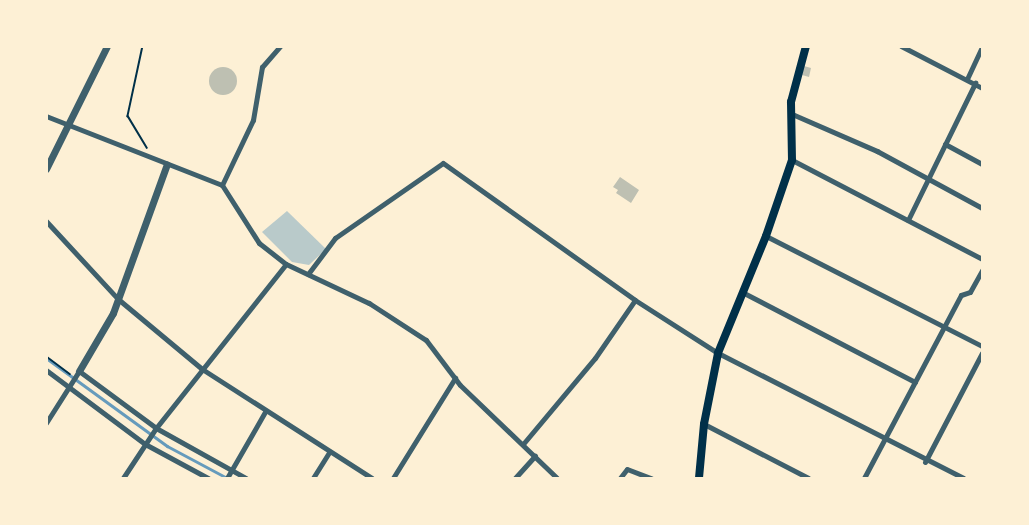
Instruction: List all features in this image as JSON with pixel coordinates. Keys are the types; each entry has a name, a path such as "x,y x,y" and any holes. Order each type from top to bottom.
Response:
{"main road":[{"path":"699,478 704,424 718,353 766,236 792,160 792,114 796,76 806,46"}],"street":[{"path":"46,170 66,124 107,46"},
{"path":"222,185 254,120 262,67 280,46"},
{"path":"901,46 982,88"},
{"path":"966,79 982,47"},
{"path":"908,220 975,83"},
{"path":"792,114 928,178 982,208"},
{"path":"46,116 222,185 259,243 286,264 369,303 426,340 455,378 557,478"},
{"path":"945,144 982,164"},
{"path":"792,160 982,259"},
{"path":"308,274 335,238 443,163 635,300 718,353 925,462 963,478"},
{"path":"46,423 68,384 77,374 118,299 167,164"},
{"path":"46,221 118,299 202,369 265,412 372,478"},
{"path":"766,236 982,346"},
{"path":"123,478 154,431 286,264"},
{"path":"864,478 961,295 970,292 982,270"},
{"path":"742,292 915,382"},
{"path":"523,444 595,358 635,300"},
{"path":"925,462 982,353"},
{"path":"46,370 147,442 208,478"},
{"path":"77,374 154,431 228,475 246,478"},
{"path":"393,478 455,378"},
{"path":"228,475 265,412"},
{"path":"704,424 808,478"},
{"path":"313,478 330,452"},
{"path":"516,478 535,456"},
{"path":"620,478 627,469 651,478"}],"path":[{"path":"143,46 128,116 152,156"}],"shaded area":[{"path":"287,211 326,249 309,265 292,262 262,232"}],"building":[{"path":"804,66 811,68 809,77 802,75"},
{"path":"223,67 233,71 237,81 233,91 223,95 213,91 209,81 213,71"},
{"path":"620,177 639,190 631,203 616,193 618,190 613,187"}],"waterway":[{"path":"46,358 167,446 227,478"}]}
